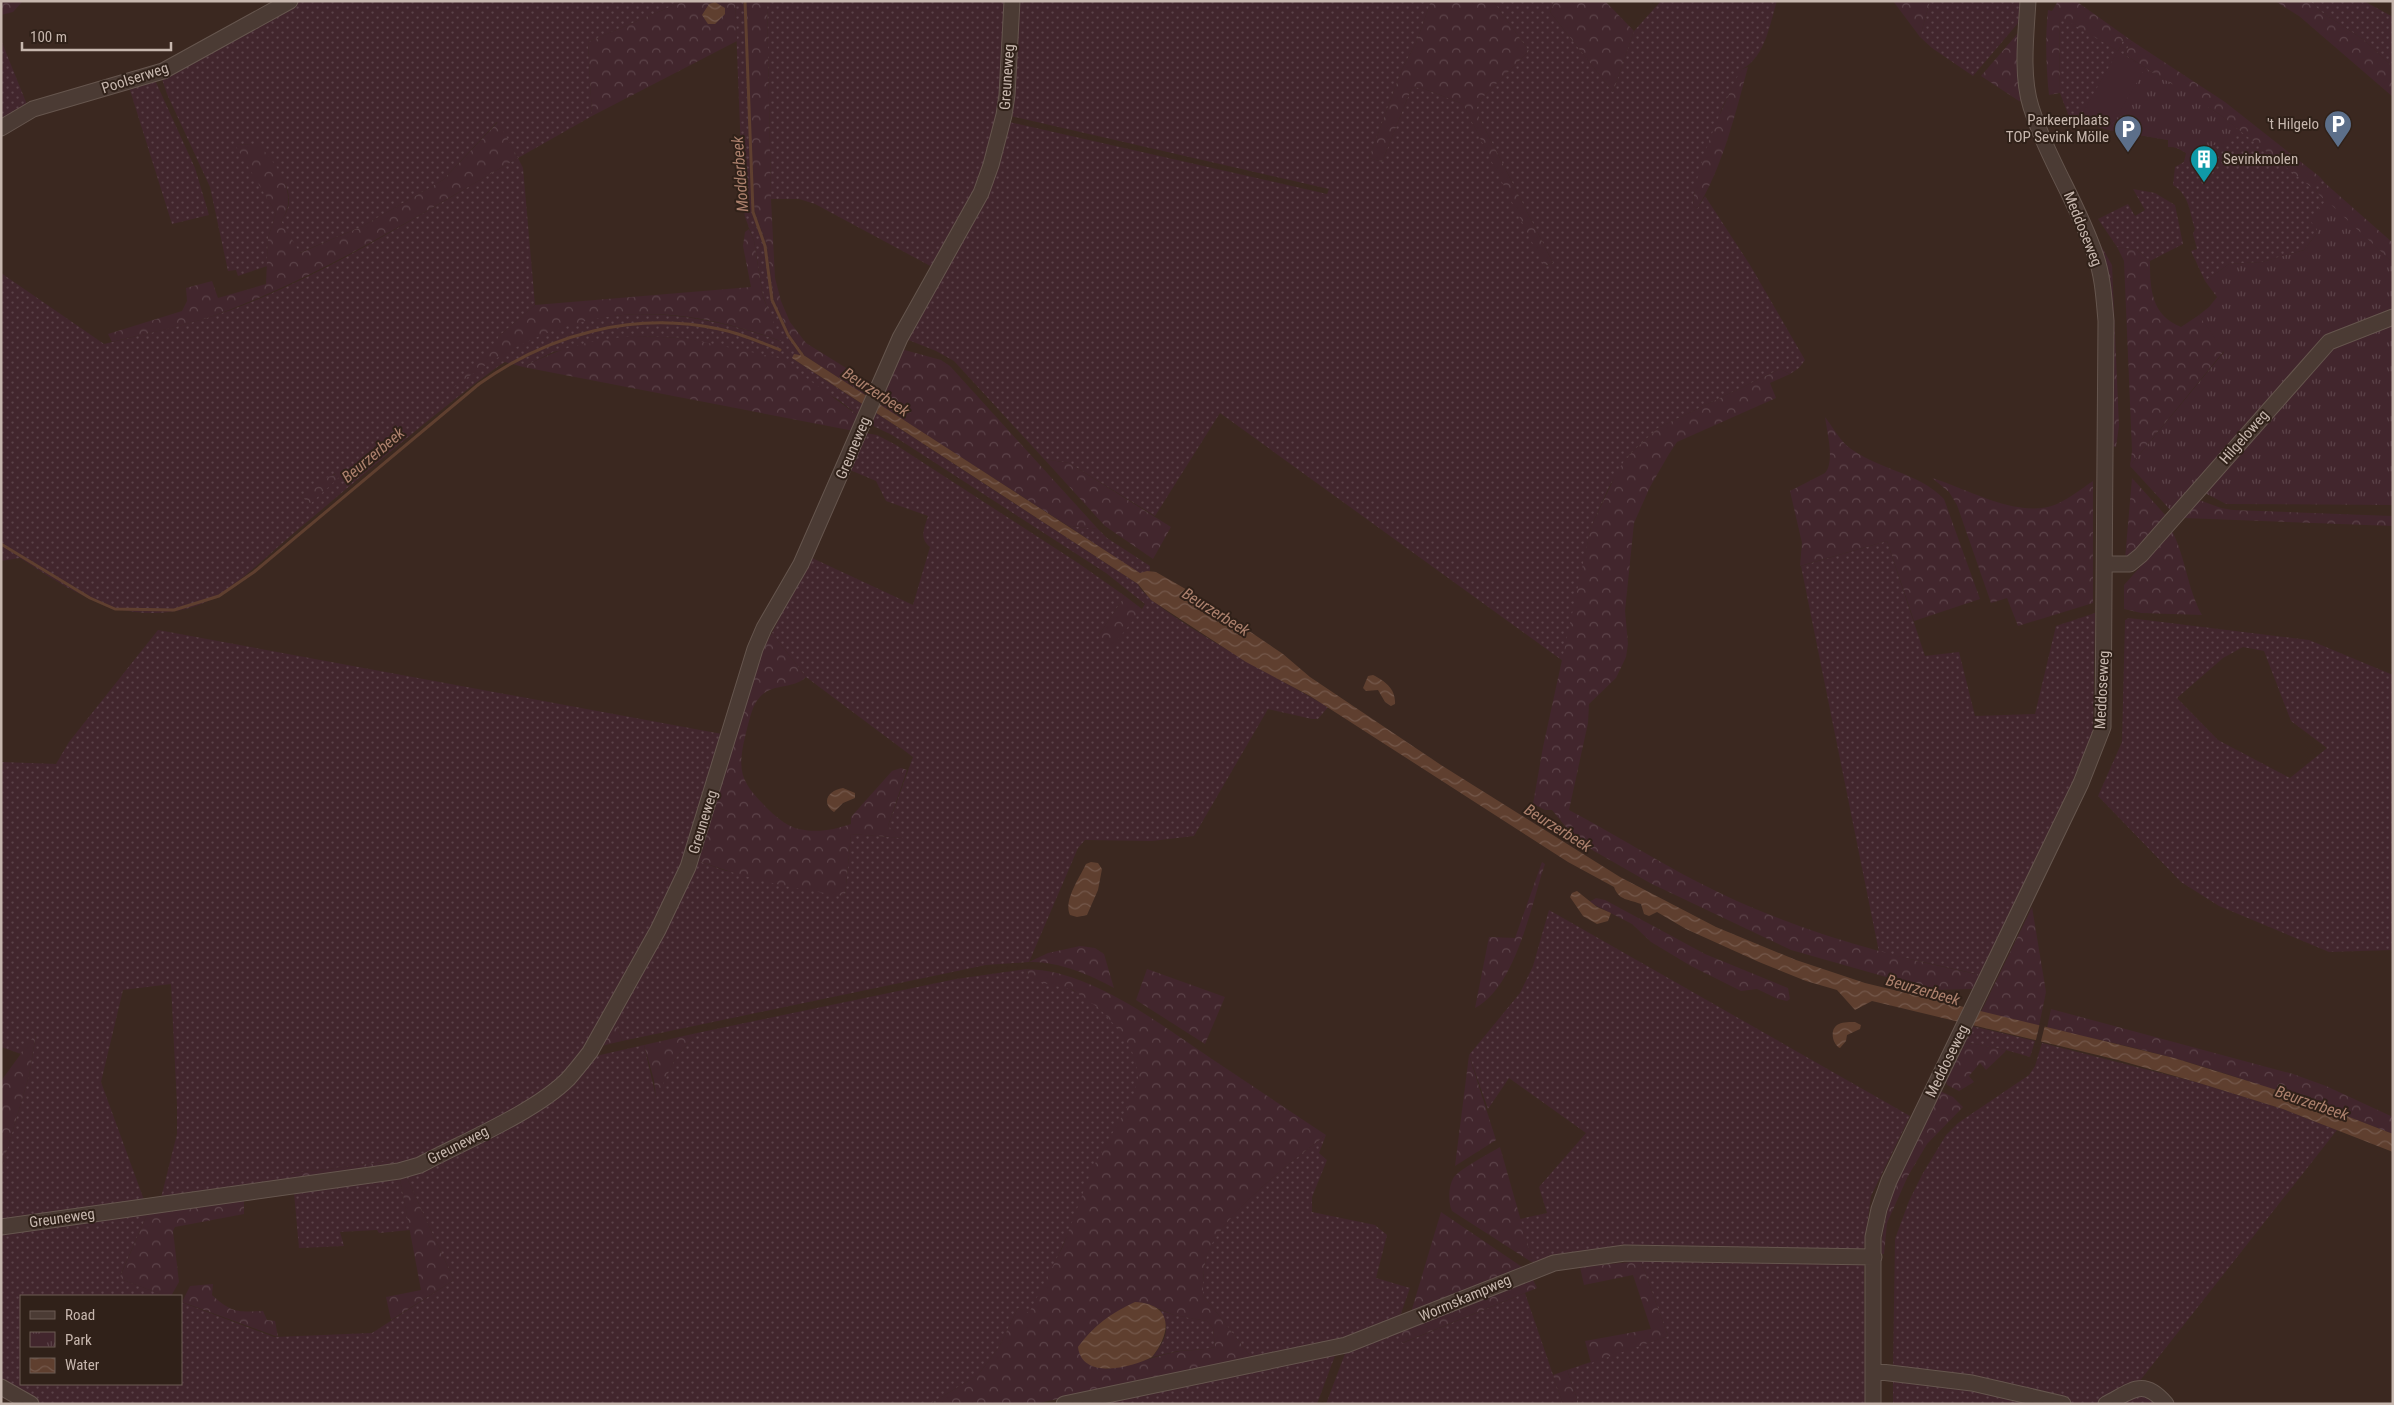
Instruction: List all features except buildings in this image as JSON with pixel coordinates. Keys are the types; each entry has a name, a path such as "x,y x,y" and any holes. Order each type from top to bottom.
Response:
{"street":[{"name":"Poolserweg","path":"1,128 33,109 163,71 290,1"},
{"name":"Greuneweg","path":"1,1227 399,1171 420,1165 518,1114 554,1091 568,1079 590,1052 676,895 697,842 755,649 764,628 801,564 900,338 981,193 991,165 1007,95 1012,1"},
{"name":"Meddoseweg","path":"1873,1404 1873,1237 1888,1181 2081,783 2103,727 2106,321 2103,288 2097,261 2088,235 2031,106 2026,75 2028,1"},
{"name":"Hilgeloweg","path":"2105,564 2130,564 2141,555 2329,342 2393,317"},
{"name":"Wormskampweg","path":"1064,1404 1346,1345 1554,1263 1625,1253 1874,1257"},
{"path":"1873,1371 1972,1383 2063,1404"},
{"path":"1,1387 31,1404"},
{"path":"2106,1404 2135,1389 2146,1388 2157,1393 2166,1404"}],"green space":[{"path":"1,1 23,1 13,12 1,15"},
{"path":"300,1 684,1 588,42 592,116 518,158 497,122 443,180 363,226 299,253 281,221 287,210 289,200 283,179 269,160 253,144 236,145 276,213 268,238 267,266 238,276 236,270 228,271 210,187 167,94 161,76 195,61"},
{"path":"684,1 735,1 737,41 592,116 588,42"},
{"path":"735,1 746,1 753,200 756,215 767,245 774,299 789,334 805,356 792,358 865,406 860,417 839,400 751,354 684,338 636,336 553,352 523,367 505,362 500,365 399,444 247,574 212,599 198,605 161,613 135,612 117,608 83,596 20,558 1,561 1,273 104,344 198,321 266,296 340,260 518,158 523,168 535,305 499,336 498,340 457,384 501,354 541,334 575,323 608,316 642,314 677,316 711,321 780,341 763,296 754,241 745,217 743,203","holes":["336,473 310,504 301,496"]},
{"path":"746,1 767,1 771,199 775,278 781,301 790,322 806,343 875,386 869,398 805,356 789,334 774,299 767,245 756,215 753,200"},
{"path":"767,1 1009,1 998,147 936,269 815,204 799,199 771,199"},
{"path":"1017,1 1431,1 1416,43 1402,69 1369,158 1382,162 1412,87 1422,88 1463,104 1545,266 1553,263 1477,113 1477,107 1482,98 1529,51 1493,1 1555,1 1550,12 1613,92 1634,31 1661,1 1777,1 1766,39 1756,57 1742,69 1722,108 1694,194 1693,205 1697,209 1705,196 1750,265 1805,360 1799,368 1790,374 1780,369 1658,428 1627,457 1609,487 1591,527 1563,661 1220,413 1155,516 1069,463 1044,459 954,361 936,351 906,339 991,185 1005,145 1009,122 1327,194 1329,189 1010,116"},
{"path":"1431,1 1493,1 1529,51 1482,98 1477,107 1477,113 1553,263 1544,266 1463,104 1422,88 1412,87 1382,162 1369,158 1402,69 1416,43"},
{"path":"1555,1 1605,1 1634,31 1613,92 1550,12"},
{"path":"1893,1 1930,1 1920,37"},
{"path":"1930,1 2020,1 2019,22 1973,76 1932,48 1920,37"},
{"path":"2058,1 2076,1 2125,36 2118,51 2059,16 2060,93 2049,95 2046,52 2048,10 2052,11"},
{"path":"2275,1 2310,1 2320,11 2364,40 2393,67 2393,97 2299,16"},
{"path":"2310,1 2364,1 2393,17 2393,67 2364,40 2320,11"},
{"path":"2059,15 2118,51 2125,36 2132,41 2124,54 2219,114 2311,186 2320,177 2326,184 2316,192 2326,200 2318,232 2304,250 2262,262 2229,264 2205,281 2191,251 2197,249 2193,234 2195,229 2188,204 2183,194 2173,185 2175,167 2184,162 2186,153 2175,147 2168,147 2168,140 2109,130 2078,121 2071,122 2060,93"},
{"path":"2018,33 2022,101 2019,101 1981,76"},
{"path":"1,40 28,107 1,124"},
{"path":"2132,41 2225,102 2320,177 2311,187 2219,114 2124,54"},
{"path":"2118,51 2145,68 2109,130 2078,121"},
{"path":"1748,67 1721,158 1697,209 1693,205 1703,157 1736,79 1742,69"},
{"path":"2145,68 2199,100 2237,130 2226,144 2213,145 2205,159 2189,165 2184,162 2187,154 2178,148 2168,147 2168,140 2109,130"},
{"path":"154,78 195,168 209,215 172,224 129,87"},
{"path":"498,122 518,158 412,220 304,277 229,310 186,324 112,342 108,334 182,311 187,301 186,288 212,281 218,298 266,284 268,238 276,213 235,145 253,144 260,146 280,172 287,192 288,202 281,221 300,253 363,226 443,180"},
{"path":"2326,184 2393,243 2393,263 2316,192"},
{"path":"2133,189 2155,193 2175,205 2183,244 2150,261 2137,250 2117,247 2098,219 2128,204 2135,216 2145,210"},
{"path":"2326,200 2393,263 2393,505 2226,504 2205,493 2174,514 2130,466 2224,352 2199,315 2217,297 2205,281 2229,264 2262,262 2304,250 2318,232 2310,220"},
{"path":"749,229 754,241 763,297 781,341 735,326 692,317 650,314 610,316 571,325 533,339 494,360 454,387 499,336 535,305 751,287 743,246 745,232"},
{"path":"2092,230 2112,265 2119,426 2116,447 2111,446"},
{"path":"2117,247 2137,250 2150,261 2154,300 2164,316 2181,327 2199,315 2224,351 2130,466 2132,451 2124,261"},
{"path":"636,336 684,338 779,358 860,417 854,431 523,367 578,345"},
{"path":"901,349 941,360 950,366 1098,529 1068,526 876,403"},
{"path":"1780,369 1790,374 1770,383 1776,398 1677,442 1650,487 1634,523 1625,611 1628,644 1626,657 1616,678 1589,704 1588,723 1569,810 1702,884 1785,921 1882,952 1981,975 1974,989 1932,990 1791,950 1650,883 1594,851 1574,837 1552,810 1545,810 1533,804 1543,747 1591,527 1618,470 1627,457 1658,428"},
{"path":"873,411 1138,584 1147,596 1167,612 1225,648 1328,707 1318,719 1268,709 1194,836 1152,841 1085,840 1078,848 1029,962 986,965 622,1041 614,1018 696,860 723,870 845,896 851,834 902,838 888,826 913,757 806,677 772,633 810,557 913,605 930,547 923,537 928,516 886,501 876,481 850,470 865,433 877,435 896,445 1078,563 1125,596 1098,636 1142,609 1145,604 1106,573 892,435 869,424"},
{"path":"1825,417 1843,442 1857,453 1909,476 1934,490 1944,499 1980,599 1914,621 1887,541 1800,566 1802,543 1790,491 1825,473 1828,468 1830,446"},
{"path":"1044,459 1069,463 1171,527 1153,559 1105,526"},
{"path":"346,471 310,504 301,496 325,478"},
{"path":"1932,478 1994,501 2027,508 2042,508 2057,504 2093,481 2093,603 2018,626 2007,598 1991,603 1957,505 1949,492"},
{"path":"2132,478 2168,518 2135,555 2125,559"},
{"path":"2199,500 2233,510 2392,516 2393,526 2183,518"},
{"path":"1068,526 1098,529 1107,538 1150,566 1150,571 1140,574"},
{"path":"2172,531 2202,615 2141,613 2124,609 2124,585"},
{"path":"1887,541 1925,656 1959,652 1975,716 2035,714 2056,626 2095,613 2093,739 1981,975 1879,952 1801,566"},
{"path":"1125,596 1142,609 1112,647 1098,636"},
{"path":"2129,618 2309,640 2393,675 2393,950 2329,952 2219,906 2181,882 2098,796 2122,742 2125,620","holes":["2243,647 2264,651 2291,721 2327,748 2290,778 2218,740 2177,698 2223,658"]},
{"path":"158,630 722,734 687,850 670,893 573,1067 544,1095 396,1170 393,1161 293,1173 291,1174 291,1183 161,1198 177,1134 171,984 123,990 101,1082 144,1200 1,1219 1,1170 29,1076 36,1034 21,1054 1,1047 1,762 56,764 69,742"},
{"path":"772,633 806,677 793,684 766,692 755,704 749,720 742,750 742,770 748,786 770,811 787,824 799,829 819,831 851,824 851,817 892,771 901,768 907,770 888,826 903,838 851,834 845,896 770,883 696,860 761,650"},
{"path":"1542,862 1545,864 1528,922 1511,964 1501,982 1489,997 1475,1008 1489,937 1515,938"},
{"path":"1596,898 1605,900 1705,954 1788,988 1790,999 1787,1001 1778,999 1757,989 1741,991 1691,966 1651,942 1632,924 1589,902"},
{"path":"2032,907 2046,992 2039,1026 1981,1012"},
{"path":"1549,910 1910,1116 1871,1196 1864,1249 1533,1263 1520,1219 1547,1213 1539,1187 1586,1133 1509,1078 1488,1109 1469,1055 1520,993 1533,966"},
{"path":"1080,946 1095,948 1104,954 1114,988 1073,969 1040,962 1029,962 1048,953"},
{"path":"1026,969 1028,974 1057,983 1074,991 1098,1007 1120,1030 1135,1058 1138,1072 1137,1087 1130,1104 1102,1152 1057,1258 1029,1314 1018,1308 999,1347 978,1375 930,1404 36,1404 1,1384 1,1229 149,1210 121,1274 123,1280 163,1295 20,1295 20,1385 182,1385 182,1302 274,1337 372,1333 454,1280 406,1176 441,1161 596,1056 644,1045 656,1097 675,1059 697,1033 956,979"},
{"path":"1026,969 1074,978 1122,1000 1326,1135 1296,1158 1244,1204 1217,1235 1207,1255 1203,1295 1252,1358 1034,1404 930,1404 978,1375 999,1347 1018,1308 1029,1313 1063,1246 1092,1169 1133,1097 1138,1078 1131,1048 1119,1030 1100,1009 1073,990 1031,980","holes":["1145,1303 1174,1315 1207,1321 1213,1328 1215,1347 1176,1352 1106,1369"]},
{"path":"1147,969 1225,997 1205,1044 1136,1000"},
{"path":"2051,1009 2293,1074 2326,1086 2393,1117 2393,1134 2340,1113 2204,1067 2145,1050 2047,1028"},
{"path":"614,1018 622,1041 597,1047"},
{"path":"1972,1026 2035,1041 2030,1057 2006,1050 1964,1042"},
{"path":"36,1033 29,1076 1,1170 1,1081"},
{"path":"697,1033 675,1059 656,1098 654,1080 644,1045"},
{"path":"1964,1042 2006,1050 1986,1070 1980,1063 1969,1076 1974,1082 1959,1091 1947,1085 1946,1081"},
{"path":"2042,1043 2196,1082 2283,1109 2337,1130 2135,1387 2101,1404 2069,1404 1893,1370 1895,1239 1909,1201 1946,1135 1958,1123 2029,1075 2035,1066"},
{"path":"1469,1055 1496,1140 1455,1166"},
{"path":"1940,1091 1953,1097 1963,1107 1927,1144 1908,1176 1887,1223 1884,1254 1881,1254 1883,1232 1894,1190"},
{"path":"1326,1135 1319,1153 1327,1160 1312,1197 1312,1212 1375,1225 1387,1235 1376,1278 1410,1288 1399,1319 1369,1332 1252,1358 1203,1295 1207,1255 1217,1235 1244,1204 1296,1158"},
{"path":"1500,1147 1533,1263 1452,1211 1449,1199 1454,1177"},
{"path":"393,1161 396,1170 291,1183 289,1176 293,1173"},
{"path":"406,1176 454,1280 391,1320 386,1297 421,1290 400,1179"},
{"path":"400,1179 410,1230 379,1233 377,1230 340,1232 344,1246 299,1248 294,1193"},
{"path":"244,1199 244,1214 175,1227 173,1231 179,1282 172,1295 163,1295 123,1280 120,1277 149,1210"},
{"path":"1441,1212 1525,1269 1409,1319"},
{"path":"1641,1261 1864,1265 1865,1404 1579,1404 1567,1370 1668,1336"},
{"path":"1641,1261 1668,1336 1591,1363 1585,1341 1651,1329 1633,1275 1584,1285 1580,1267"},
{"path":"1532,1278 1537,1288 1402,1343 1398,1333"},
{"path":"213,1284 212,1295 230,1308 241,1311 263,1311 267,1320 275,1321 278,1337 182,1302 190,1286"},
{"path":"1525,1293 1563,1404 1326,1404 1346,1351 1398,1333 1403,1343"},
{"path":"1160,1310 1174,1315 1207,1321 1213,1328 1215,1347 1178,1351 1152,1357 1164,1340 1166,1329"},
{"path":"1336,1353 1317,1404 1094,1404"},
{"path":"1567,1370 1579,1404 1563,1404 1553,1375"},
{"path":"1893,1378 1958,1387 2042,1404 1893,1404"},
{"path":"2141,1392 2160,1404 2116,1404"}],"water":[{"path":"715,2 725,8 725,14 715,24 708,24 702,15 709,4"},
{"name":"Beurzerbeek","path":"794,354 805,356 1140,573 1147,571 1156,572 1196,595 1283,654 1310,677 1441,765 1620,877 1716,927 1796,960 1865,983 2174,1058 2290,1094 2393,1134 2393,1152 2283,1109 2118,1060 1872,1001 1855,1010 1837,990 1806,981 1759,962 1686,929 1657,912 1649,916 1644,914 1641,904 1625,899 1616,892 1614,887 1568,862 1310,696 1246,662 1151,600 1138,584 792,358"},
{"path":"1373,675 1389,686 1394,694 1395,704 1391,706 1385,702 1378,690 1366,691 1363,688 1368,676"},
{"path":"843,788 855,793 855,798 843,803 834,812 828,804 828,797 834,791"},
{"path":"1091,862 1098,863 1102,869 1098,890 1087,915 1077,917 1070,915 1068,909 1070,896 1086,864"},
{"path":"1577,891 1597,907 1611,913 1608,921 1597,924 1583,916 1570,897 1572,893"},
{"path":"1855,1022 1861,1025 1860,1029 1847,1035 1846,1041 1840,1048 1834,1040 1834,1029 1841,1023"},
{"path":"1135,1302 1156,1308 1162,1314 1165,1321 1165,1329 1159,1348 1152,1357 1144,1361 1121,1367 1098,1368 1089,1364 1082,1358 1078,1347 1103,1321"}],"pier":[{"path":"2040,1023 2045,1025 2040,1045 2035,1044"}],"waterway":[{"name":"Modderbeek","path":"745,1 753,212 765,246 772,300 788,335 805,359"},
{"name":"Beurzerbeek","path":"1,544 90,598 115,609 174,610 219,596 254,572 479,384 534,352 563,340 593,331 624,325 655,323 687,324 719,329 742,335 780,350"}],"place":[{"name":"'t Hilgelo","path":"2338,148"},
{"name":"Parkeerplaats TOP Sevink Mölle","path":"2128,153"},
{"name":"Sevinkmolen","path":"2204,183"}]}
